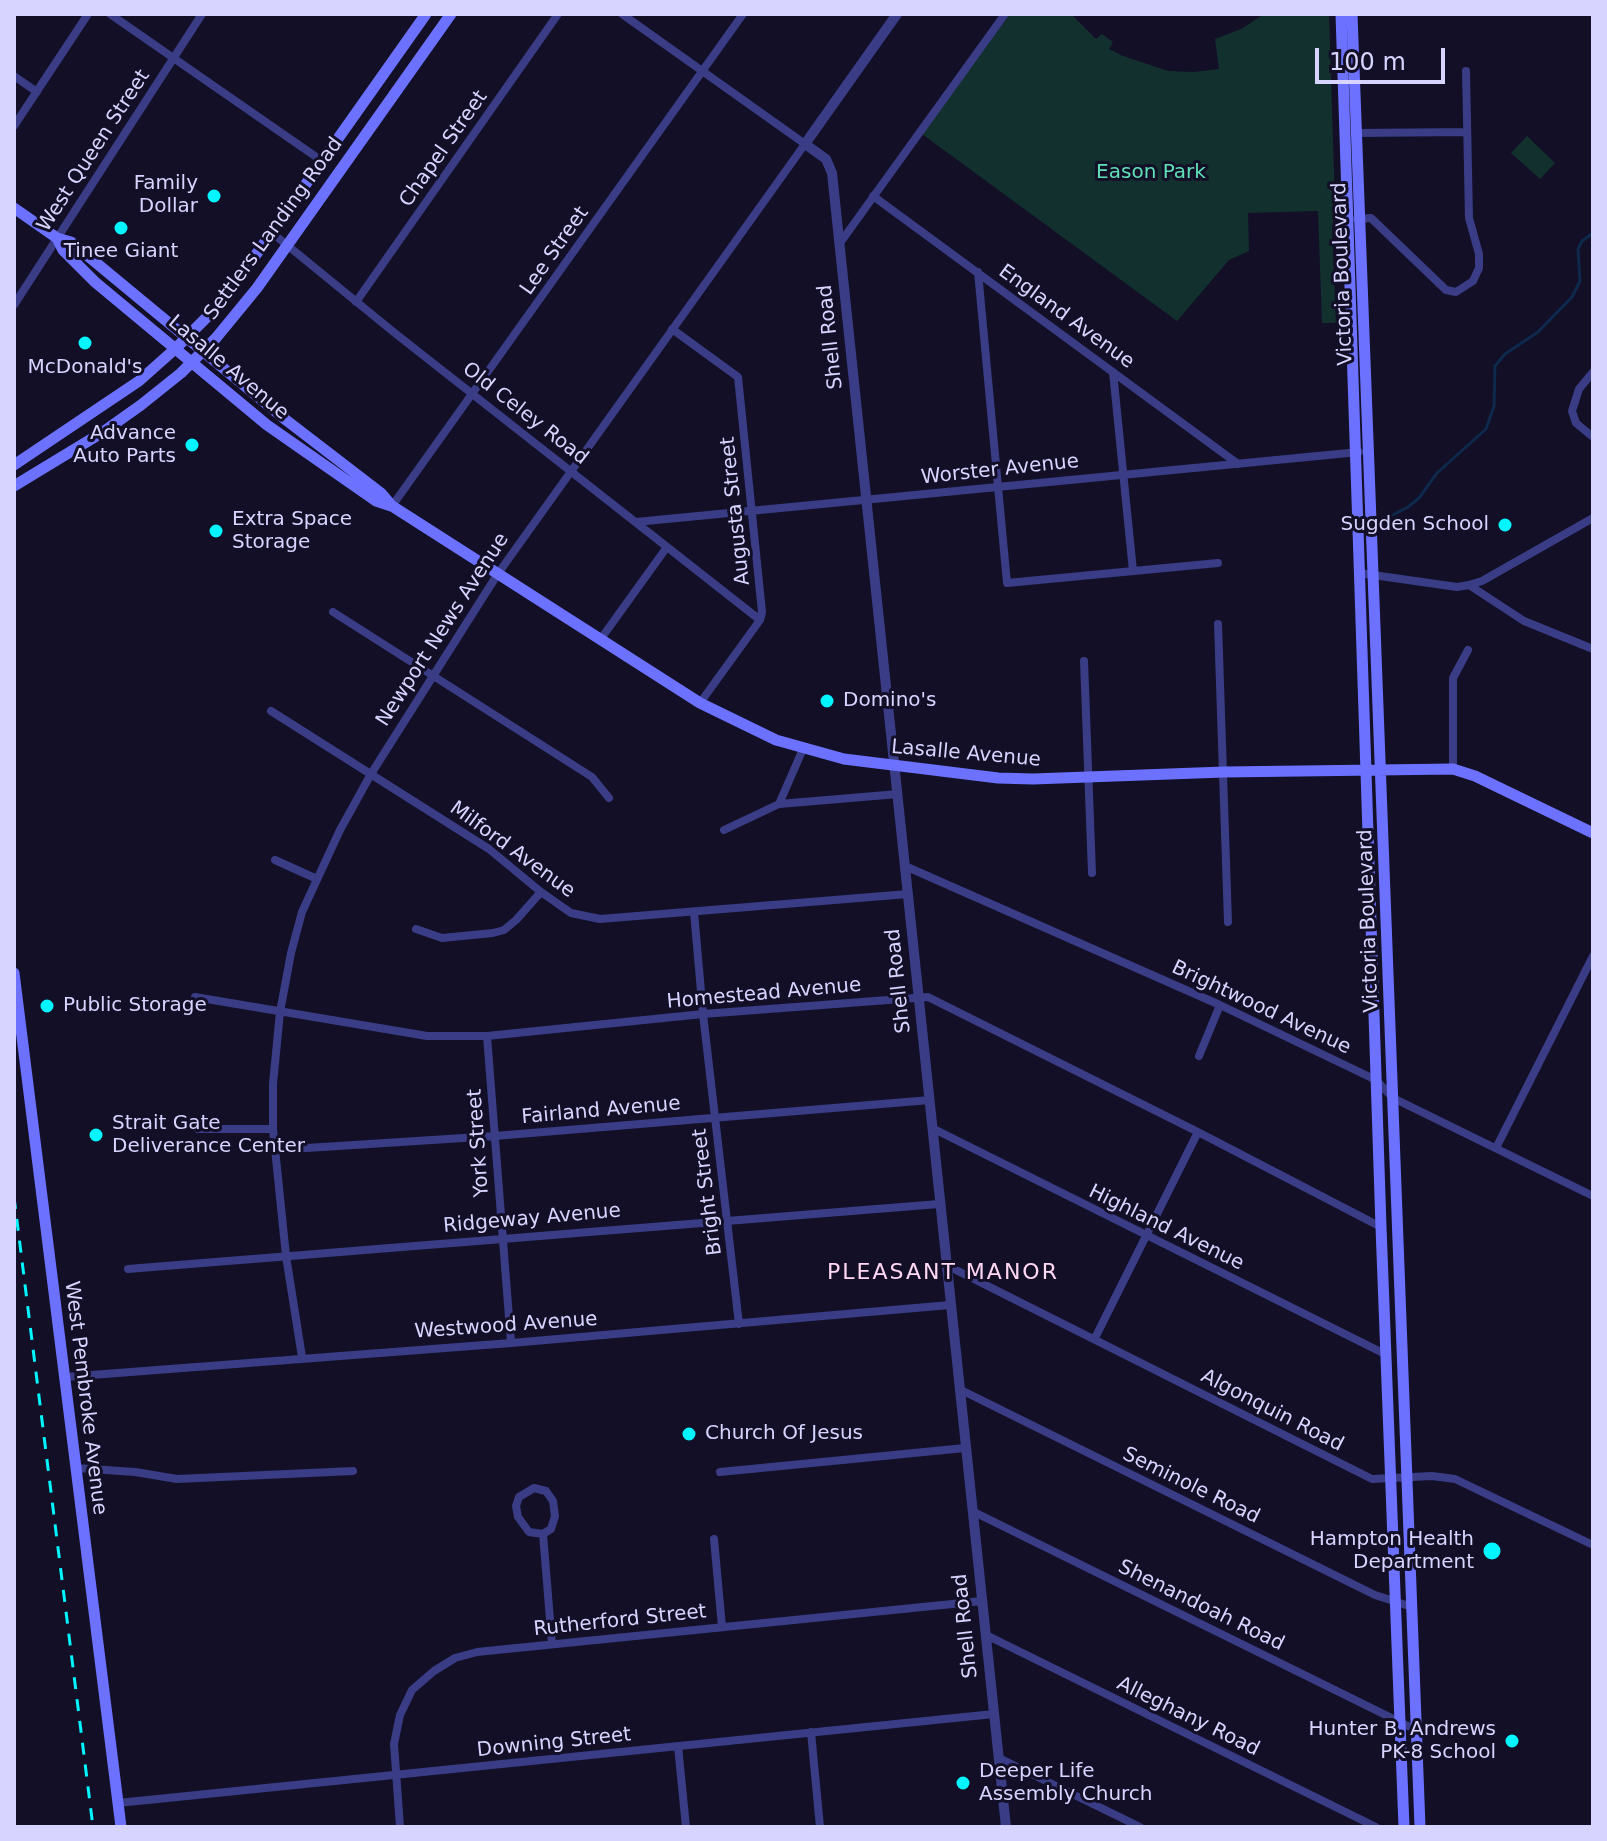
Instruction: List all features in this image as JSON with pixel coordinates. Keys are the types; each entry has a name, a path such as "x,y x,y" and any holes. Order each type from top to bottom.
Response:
{"main road":[{"name":"Settlers Landing Road","path":"14,465 115,399 187,338 234,285 426,14"},
{"name":"Settlers Landing Road","path":"14,486 119,421 203,351 238,312 451,14"},
{"name":"Victoria Boulevard","path":"1341,14 1354,220 1362,452 1359,573 1365,770 1404,1827"},
{"name":"Victoria Boulevard","path":"1352,14 1356,133 1354,220"},
{"name":"Lasalle Avenue","path":"14,208 57,238 71,242 286,420 381,493 392,506"},
{"name":"Lasalle Avenue","path":"57,238 63,250 95,282 305,454 738,724 803,749 844,759 998,778 1453,769 1475,776 1593,833"},
{"name":"Victoria Boulevard","path":"1362,452 1375,575 1420,1827"},
{"name":"West Pembroke Avenue","path":"14,973 121,1827"}],"street":[{"path":"14,126 88,14"},
{"path":"110,14 322,161"},
{"name":"West Queen Street","path":"14,305 202,14"},
{"name":"Chapel Street","path":"356,302 558,14"},
{"path":"622,14 805,144"},
{"name":"Lee Street","path":"392,506 743,14"},
{"name":"Newport News Avenue","path":"302,1357 286,1256 273,1129 273,1084 280,1012 302,912 371,774 497,575 897,14"},
{"path":"840,243 1005,14"},
{"path":"1354,220 1371,218 1446,290 1456,292 1473,281 1479,268 1479,254 1469,218 1466,71"},
{"path":"14,76 37,92"},
{"path":"1356,133 1467,132"},
{"name":"Shell Road","path":"805,144 829,162 840,243 1006,1827"},
{"name":"England Avenue","path":"873,196 1239,465"},
{"name":"Old Celey Road","path":"271,232 760,620"},
{"path":"978,272 1007,583 1218,563"},
{"name":"Augusta Street","path":"672,329 738,377 762,612 760,620"},
{"path":"1113,372 1133,571"},
{"path":"1593,372 1572,404 1573,417 1593,437"},
{"name":"Worster Avenue","path":"636,522 1362,452"},
{"path":"1359,573 1457,587 1469,585 1482,581 1593,518"},
{"path":"600,640 667,547"},
{"path":"1469,585 1524,621 1593,649"},
{"path":"333,612 592,777 609,798"},
{"path":"700,703 760,620"},
{"path":"1218,624 1228,922"},
{"path":"1453,769 1453,678 1468,650"},
{"path":"1084,661 1092,873"},
{"name":"Milford Avenue","path":"271,711 489,849 571,913 600,919 908,894"},
{"path":"779,804 803,749"},
{"path":"724,830 779,804 898,794"},
{"path":"275,860 317,879"},
{"name":"Brightwood Avenue","path":"905,866 1220,1005 1376,1080 1393,1098 1593,1196"},
{"path":"416,929 442,938 504,930 541,892"},
{"name":"Bright Street","path":"694,912 739,1324"},
{"path":"1496,1148 1593,956"},
{"name":"Homestead Avenue","path":"195,997 427,1036 487,1036 919,996 938,1001 1381,1227"},
{"path":"1199,1056 1220,1005"},
{"name":"York Street","path":"487,1036 511,1343"},
{"name":"Fairland Avenue","path":"275,1150 495,1136 930,1100"},
{"name":"Highland Avenue","path":"932,1128 1387,1355"},
{"path":"198,1129 273,1129"},
{"path":"1095,1338 1198,1132"},
{"name":"Ridgeway Avenue","path":"128,1269 939,1204"},
{"name":"Algonquin Road","path":"946,1265 1376,1480 1432,1476 1455,1479 1593,1545"},
{"name":"Westwood Avenue","path":"65,1377 950,1305"},
{"name":"Seminole Road","path":"959,1389 1375,1595 1412,1607"},
{"path":"720,1472 965,1448"},
{"path":"76,1468 135,1472 177,1479 353,1471"},
{"path":"534,1488 546,1491 553,1501 555,1516 551,1529 543,1534 529,1532 518,1517 516,1506 519,1497 534,1488"},
{"name":"Shenandoah Road","path":"972,1511 1416,1730"},
{"path":"543,1534 552,1644"},
{"path":"714,1539 722,1627"},
{"name":"Rutherford Street","path":"400,1827 394,1744 400,1715 412,1690 455,1658 477,1652 982,1601"},
{"name":"Alleghany Road","path":"986,1635 1376,1827"},
{"name":"Downing Street","path":"118,1803 994,1714"},
{"path":"811,1732 820,1827"},
{"path":"678,1746 686,1827"},
{"path":"999,1758 1140,1827"}],"green space":[{"name":"Eason Park","path":"1010,14 1071,14 1096,39 1102,34 1113,42 1109,49 1123,56 1168,71 1194,72 1219,69 1215,39 1241,29 1264,14 1329,14 1336,323 1322,323 1318,211 1248,213 1249,251 1229,260 1177,321 922,134"},
{"path":"1527,136 1555,163 1540,179 1511,153"}],"waterway":[{"path":"1387,518 1419,498 1437,473 1486,429 1494,406 1495,366 1505,354 1538,332 1572,297 1580,281 1578,249 1582,241 1593,233"}],"railway":[{"path":"14,1197 93,1827"}],"place":[{"name":"Family Dollar","path":"214,196"},
{"name":"Tinee Giant","path":"121,228"},
{"name":"McDonald's","path":"85,343"},
{"name":"Advance Auto Parts","path":"192,445"},
{"name":"Sugden School","path":"1505,525"},
{"name":"Extra Space Storage","path":"216,531"},
{"name":"Domino's","path":"827,701"},
{"name":"Public Storage","path":"47,1006"},
{"name":"Strait Gate Deliverance Center","path":"96,1135"},
{"name":"Church Of Jesus","path":"689,1434"},
{"name":"Hampton Health Department","path":"1492,1551"},
{"name":"Hunter B. Andrews PK-8 School","path":"1512,1741"},
{"name":"Deeper Life Assembly Church","path":"963,1783"}],"district":[{"name":"PLEASANT MANOR","path":"943,1273"}]}
